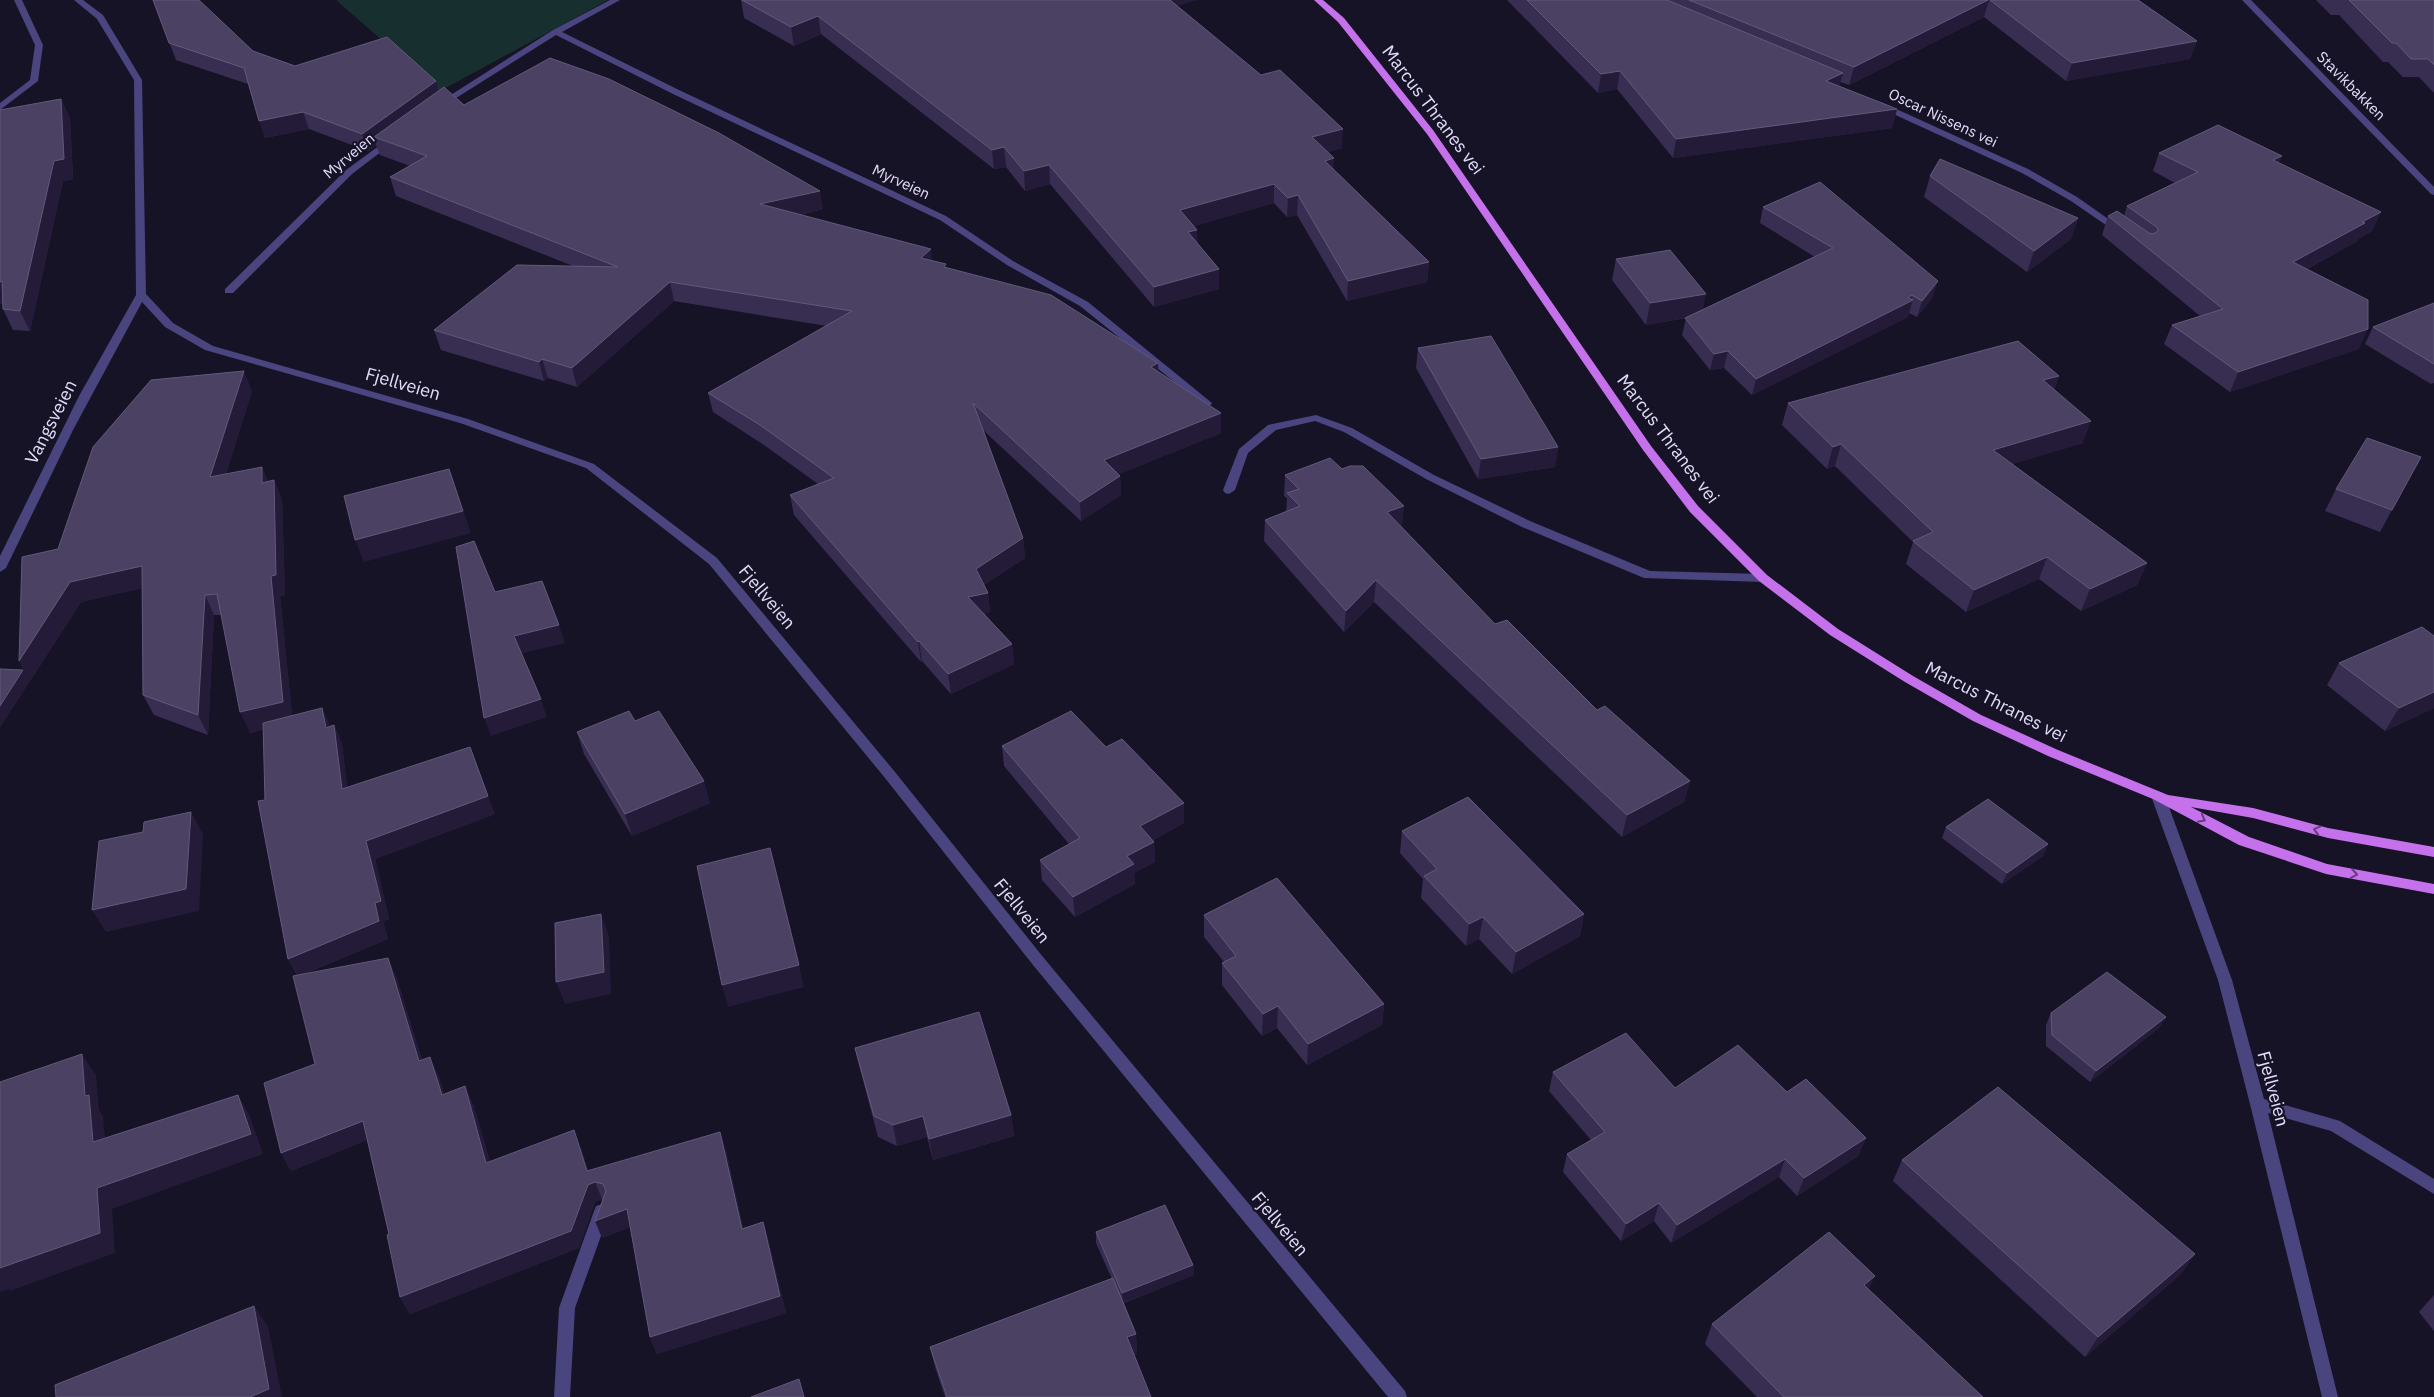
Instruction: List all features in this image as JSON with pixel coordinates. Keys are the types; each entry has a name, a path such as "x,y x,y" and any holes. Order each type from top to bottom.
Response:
{"main road":[{"name":"Marcus Thranes vei","path":"1318,0 1341,20 1430,132 1647,448 1694,509 1764,578 1834,632 1909,679 1977,718 2053,753 2158,796 2244,842 2326,869 2434,889"},
{"name":"Marcus Thranes vei","path":"2158,796 2253,813 2328,833 2434,852"}],"street":[{"path":"0,107 34,81 39,45 18,0"},
{"path":"78,0 100,17 138,80 140,295"},
{"path":"433,109 556,32 616,0"},
{"name":"Stavikbakken","path":"2246,0 2434,192"},
{"name":"Myrveien","path":"556,32 943,218 1010,263 1084,304 1207,403"},
{"name":"Oscar Nissens vei","path":"1873,101 2025,171 2074,199 2129,237"},
{"name":"Myrveien","path":"229,291 349,172 402,131"},
{"name":"Fjellveien","path":"140,295 169,325 209,348 464,422 590,466 713,561 890,775 1038,961 1399,1397"},
{"name":"Vangsveien","path":"0,568 50,462 98,368 140,295"},
{"path":"1229,490 1243,451 1272,427 1316,418 1348,430 1430,477 1526,524 1648,575 1764,578"},
{"name":"Fjellveien","path":"2158,796 2225,980 2258,1104 2330,1397"},
{"path":"2258,1104 2335,1126 2434,1186"},
{"path":"562,1397 567,1308 603,1208"}],"green space":[{"path":"336,0 608,0 440,91"}],"building":[{"path":"153,0 199,0 253,51 295,66 387,37 436,81 362,134 303,112 259,121 244,68 169,43"},
{"path":"742,0 1170,0 1261,75 1280,70 1343,129 1312,137 1334,158 1325,161 1429,262 1348,281 1298,195 1288,198 1274,184 1180,210 1197,230 1188,232 1219,269 1154,287 1049,165 1024,171 1004,147 992,150 818,16 791,27"},
{"path":"1527,0 1667,0 1843,73 1826,81 1897,109 1676,139 1620,71 1601,74"},
{"path":"1689,0 1988,0 1854,67"},
{"path":"1990,0 2138,0 2197,41 2072,63"},
{"path":"2349,0 2434,0 2434,65 2428,59 2411,59 2396,43 2392,43"},
{"path":"550,58 609,79 719,133 820,191 760,204 931,249 921,258 946,264 944,267 1051,295 1158,363 1151,367 1221,413 1104,460 1120,476 1080,502 973,403 1023,538 976,569 988,593 968,597 1012,644 948,674 790,495 834,478 760,425 708,393 852,311 670,282 572,368 542,359 539,362 434,330 517,265 618,267 390,177 427,156 374,137 444,87 464,105"},
{"path":"61,99 64,159 54,161 20,311 3,309 2,281 0,282 0,110"},
{"path":"2218,125 2282,156 2273,160 2381,212 2362,222 2365,223 2293,262 2368,300 2368,329 2238,372 2172,325 2223,309 2108,216 2117,211 2149,233 2153,234 2158,231 2158,228 2127,206 2198,172 2159,153"},
{"path":"1940,159 2078,218 2034,251 1930,176"},
{"path":"1820,182 1938,281 1922,301 1912,295 1908,298 1913,300 1756,379 1728,351 1714,354 1685,318 1833,248 1763,207"},
{"path":"1670,250 1706,294 1650,303 1616,259"},
{"path":"2434,303 2434,364 2373,327"},
{"path":"1491,336 1558,447 1481,459 1418,348"},
{"path":"2018,341 2059,376 2043,380 2091,421 1993,450 2147,563 2090,589 2047,557 1974,590 1913,541 1933,532 1841,444 1833,447 1788,403"},
{"path":"244,371 210,477 262,467 262,483 274,480 276,575 271,576 283,702 240,712 217,594 205,595 198,715 143,695 142,566 70,582 19,661 22,557 58,549 93,447 151,380"},
{"path":"2367,438 2421,457 2392,510 2336,489"},
{"path":"1330,458 1342,469 1350,466 1363,466 1404,506 1387,512 1495,624 1507,620 1597,710 1605,706 1690,781 1627,815 1376,580 1346,611 1265,520 1300,506 1287,493 1299,489 1285,475"},
{"path":"449,469 463,511 355,540 344,496"},
{"path":"474,541 495,592 542,581 559,625 514,636 541,699 484,718 456,547"},
{"path":"2422,627 2434,636 2434,692 2399,708 2339,663"},
{"path":"0,669 23,670 0,706"},
{"path":"322,708 326,728 334,725 342,789 470,747 488,796 366,841 381,901 375,903 379,921 288,959 258,801 265,800 263,723"},
{"path":"629,711 635,721 659,711 704,781 625,814 577,732"},
{"path":"1071,711 1106,747 1122,739 1184,803 1140,826 1154,842 1127,856 1134,864 1073,897 1040,860 1080,838 1002,746"},
{"path":"1468,797 1584,914 1516,952 1483,917 1469,924 1424,876 1437,869 1402,831"},
{"path":"1988,799 2048,844 2007,873 1946,827"},
{"path":"191,812 186,889 92,910 99,841 143,832 144,822"},
{"path":"770,848 799,965 722,985 697,866"},
{"path":"1277,878 1384,1004 1308,1044 1278,1006 1263,1014 1222,963 1236,956 1204,915"},
{"path":"601,914 604,972 556,982 555,923"},
{"path":"388,958 419,1061 430,1057 442,1095 465,1086 486,1163 574,1130 587,1171 720,1132 742,1229 763,1222 780,1296 650,1337 627,1209 595,1221 606,1191 603,1184 595,1182 588,1185 571,1231 400,1297 387,1235 389,1234 363,1121 281,1153 264,1083 315,1064 293,976"},
{"path":"2107,972 2166,1017 2096,1071 2052,1035 2051,1013"},
{"path":"979,1012 1011,1115 929,1139 923,1116 893,1125 874,1116 855,1048"},
{"path":"1626,1033 1675,1088 1738,1045 1787,1092 1806,1079 1866,1138 1804,1178 1785,1159 1677,1225 1659,1203 1626,1224 1567,1154 1605,1132 1553,1072"},
{"path":"82,1054 85,1096 89,1095 93,1142 238,1095 251,1134 97,1188 100,1233 0,1268 0,1082"},
{"path":"1998,1087 2195,1254 2098,1337 1902,1160"},
{"path":"1165,1205 1193,1265 1122,1293 1096,1232"},
{"path":"1829,1232 1875,1276 1864,1285 1983,1397 1784,1397 1712,1324"},
{"path":"1113,1278 1136,1334 1127,1337 1151,1397 947,1397 930,1347"},
{"path":"254,1306 269,1389 250,1397 56,1397 55,1385"},
{"path":"799,1379 804,1397 751,1397"}]}
